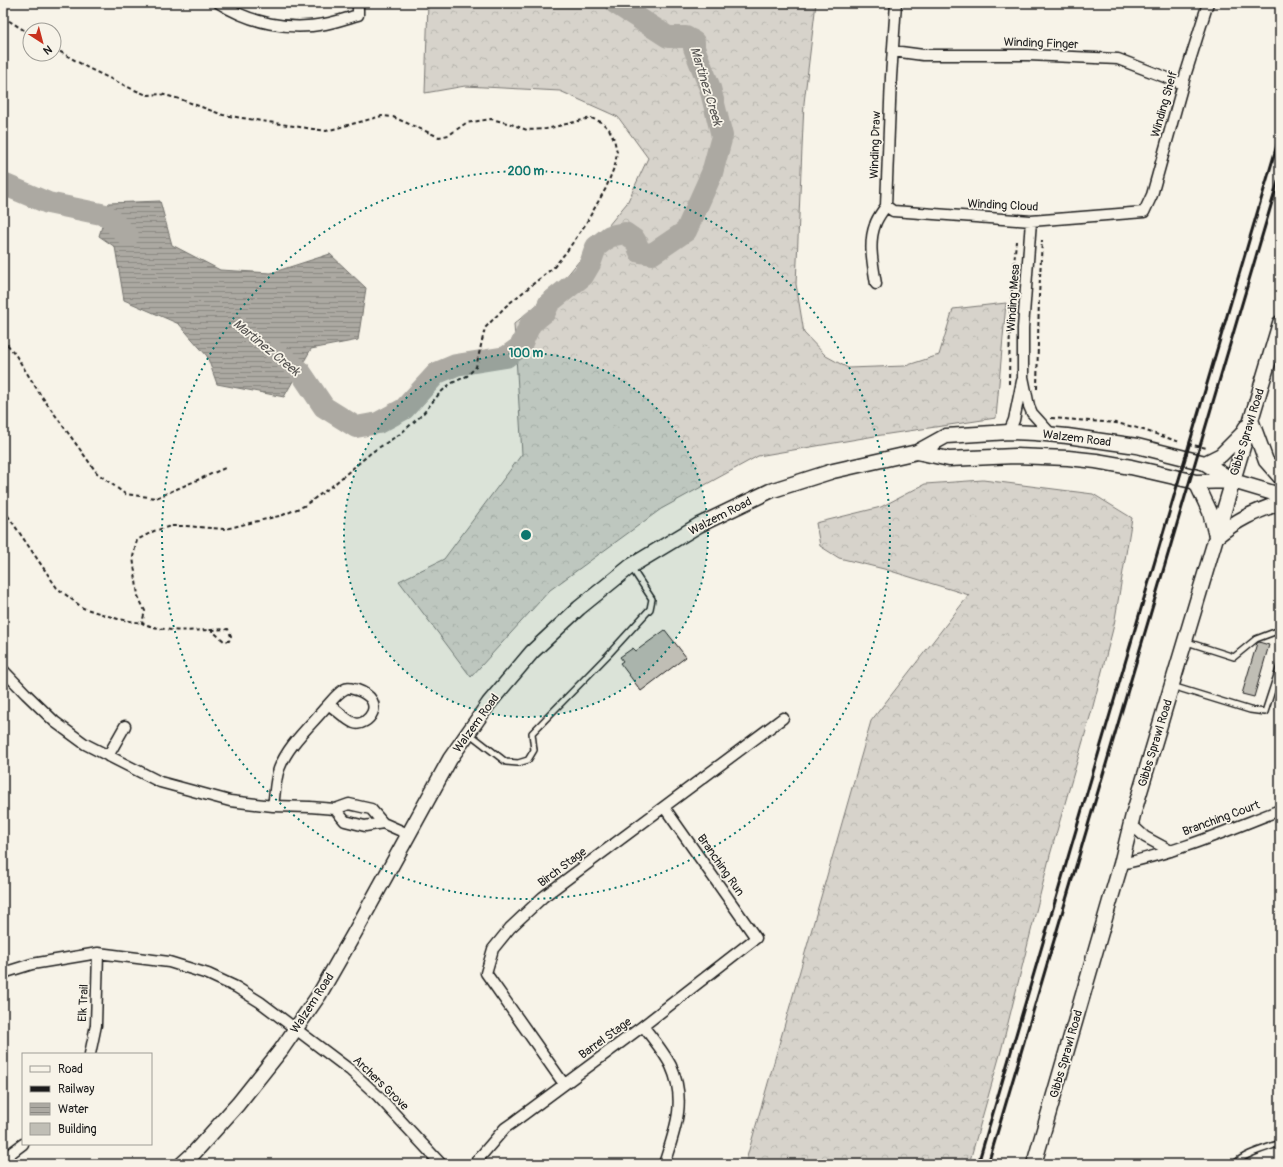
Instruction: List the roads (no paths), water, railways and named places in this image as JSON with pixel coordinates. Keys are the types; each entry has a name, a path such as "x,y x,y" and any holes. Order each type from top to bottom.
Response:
{"main road":[{"name":"Gibbs Sprawl Road","path":"1034,1164 1121,864 1131,824 1280,323"},
{"path":"1205,463 1221,455 1242,434 1251,420"},
{"path":"1251,420 1266,461 1280,477"},
{"name":"Walzem Road","path":"182,1164 193,1154 238,1104 295,1030 319,995 450,759 489,703 532,652 579,608 631,566 699,525 770,491 833,471 917,452 946,436 1009,432 1051,434 1137,446 1205,463 1233,481 1280,495"},
{"name":"Walzem Road","path":"917,452 949,459 1014,456 1068,458 1131,467 1196,482 1233,481"},
{"path":"1196,482 1210,512 1216,537 1242,518 1280,503"}],"street":[{"path":"220,3 243,16 264,23 297,27 325,24 358,15 358,3"},
{"name":"Winding Draw","path":"886,206 896,3"},
{"name":"Winding Shelf","path":"1144,212 1152,195 1183,84 1208,3"},
{"name":"Winding Finger","path":"893,51 923,55 1028,55 1118,59 1183,84"},
{"path":"876,284 872,252 873,231 875,223 886,206"},
{"name":"Winding Cloud","path":"886,206 893,211 1031,221 1144,212"},
{"name":"Winding Mesa","path":"1031,221 1023,328 1023,377 1029,406 1032,413 1051,434"},
{"name":"Winding Mesa","path":"1009,432 1014,420 1023,377"},
{"path":"3,670 55,722 85,744 160,782 230,800 273,806 310,807 335,810 349,804 371,809 383,823 408,834"},
{"path":"273,806 279,770 290,749 329,705"},
{"name":"Birch Stage","path":"564,1084 486,972 493,949 510,928 543,897 783,718"},
{"path":"108,756 125,726"},
{"name":"Branching Run","path":"664,807 756,938"},
{"path":"335,810 345,821 365,826 383,823"},
{"name":"Branching Court","path":"1121,864 1146,859 1171,851 1280,810"},
{"path":"1131,824 1145,837 1171,851"},
{"name":"Barrel Stage","path":"474,1164 506,1128 643,1026 756,938"},
{"name":"Archers Grove","path":"3,973 32,964 98,953 168,962 208,974 236,987 260,1002 295,1030 350,1070 378,1096 441,1164"},
{"name":"Elk Trail","path":"90,1053 96,1025 98,953"},
{"path":"643,1026 670,1065 675,1077 679,1096 679,1110 676,1126 664,1164"},
{"path":"3,1160 22,1145"}],"lane":[{"path":"468,733 506,762 518,763 528,760 534,750 532,733 608,655 650,609 652,599 631,566"},
{"path":"1186,642 1234,657 1256,639 1280,630"},
{"path":"1172,686 1250,710 1265,712 1280,666"},
{"path":"1237,1163 1248,1155 1280,1143"}],"water":[{"path":"160,201 172,245 220,270 271,273 330,254 366,288 358,340 311,349 284,397 217,384 207,356 179,324 124,300 115,247 99,236 109,203"}],"waterway":[{"name":"Martinez Creek","path":"275,352 299,370 324,407 356,427 378,423 404,409 437,373 456,365 506,357 520,347 531,323 545,312 549,303 583,276 590,264 596,247 610,236 625,233 635,240 640,252 652,254 686,231 712,173 722,136 710,88 694,48 694,42 686,37 668,37 615,3"},
{"name":"Martinez Creek","path":"3,184 48,203 106,215 128,236"}],"railway":[{"path":"978,1164 1280,135"},
{"path":"988,1164 1280,175"}]}
